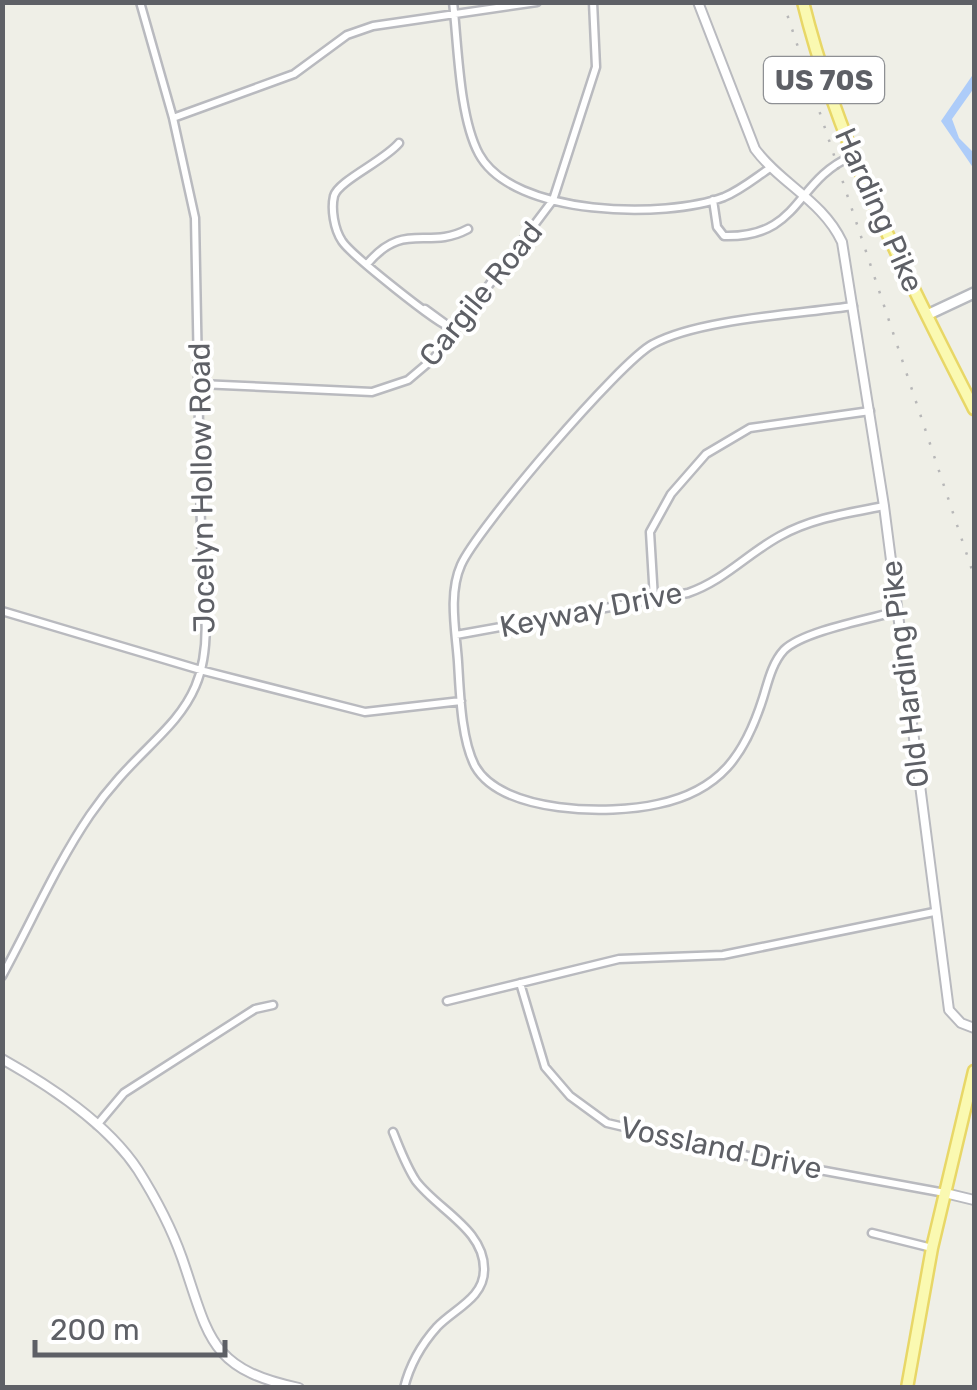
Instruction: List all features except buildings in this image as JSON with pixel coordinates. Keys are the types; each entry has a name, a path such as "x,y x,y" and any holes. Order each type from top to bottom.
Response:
{"main road":[{"name":"Harding Pike","path":"803,2 872,209 974,410"},
{"path":"927,316 974,293"},
{"path":"907,1388 932,1248 971,1106 974,1071"}],"street":[{"name":"Jocelyn Hollow Road","path":"2,976 89,816 183,713 204,671 208,641 202,582 195,218 173,118 140,2"},
{"path":"453,2 469,120 479,154 496,174 553,200 593,208 713,200 740,190 770,168 745,130 698,2"},
{"path":"173,118 294,74 347,34 536,2"},
{"name":"Cargile Road","path":"200,384 372,392 408,380 453,329 553,200 596,67 593,2"},
{"path":"398,144 386,158 345,181 334,192 332,212 342,242 453,329"},
{"path":"713,200 717,227 730,236 779,224 828,168 852,156"},
{"name":"Old Harding Pike","path":"770,168 826,214 842,242 884,506 949,1010 961,1023 974,1028"},
{"path":"368,263 396,238 454,237 468,229"},
{"path":"854,306 684,332 636,354 468,551 454,585 461,701 473,762 486,782 503,794 583,808 660,804 712,780 740,754 751,738 768,680 785,649 806,638 898,611"},
{"path":"654,599 648,545 655,520 706,454 750,428 870,411"},
{"name":"Keyway Drive","path":"456,635 654,599 718,582 760,549 798,527 884,506"},
{"path":"2,611 204,671 365,712 461,701"},
{"path":"447,1002 620,959 723,955 934,912"},
{"name":"Vossland Drive","path":"520,983 546,1067 570,1096 607,1123 944,1193"},
{"path":"96,1126 124,1093 255,1010 273,1005"},
{"path":"2,1059 52,1089 136,1166 163,1213 205,1333 221,1356 244,1372 298,1388"},
{"path":"393,1132 418,1183 478,1241 484,1257 484,1277 476,1294 423,1343 410,1363 404,1388"},
{"path":"944,1193 974,1200"},
{"path":"872,1233 932,1248"}],"water":[{"path":"974,73 974,88 952,119 959,138 974,153 974,169 941,121"}],"railway":[{"path":"783,2 974,576"}]}
